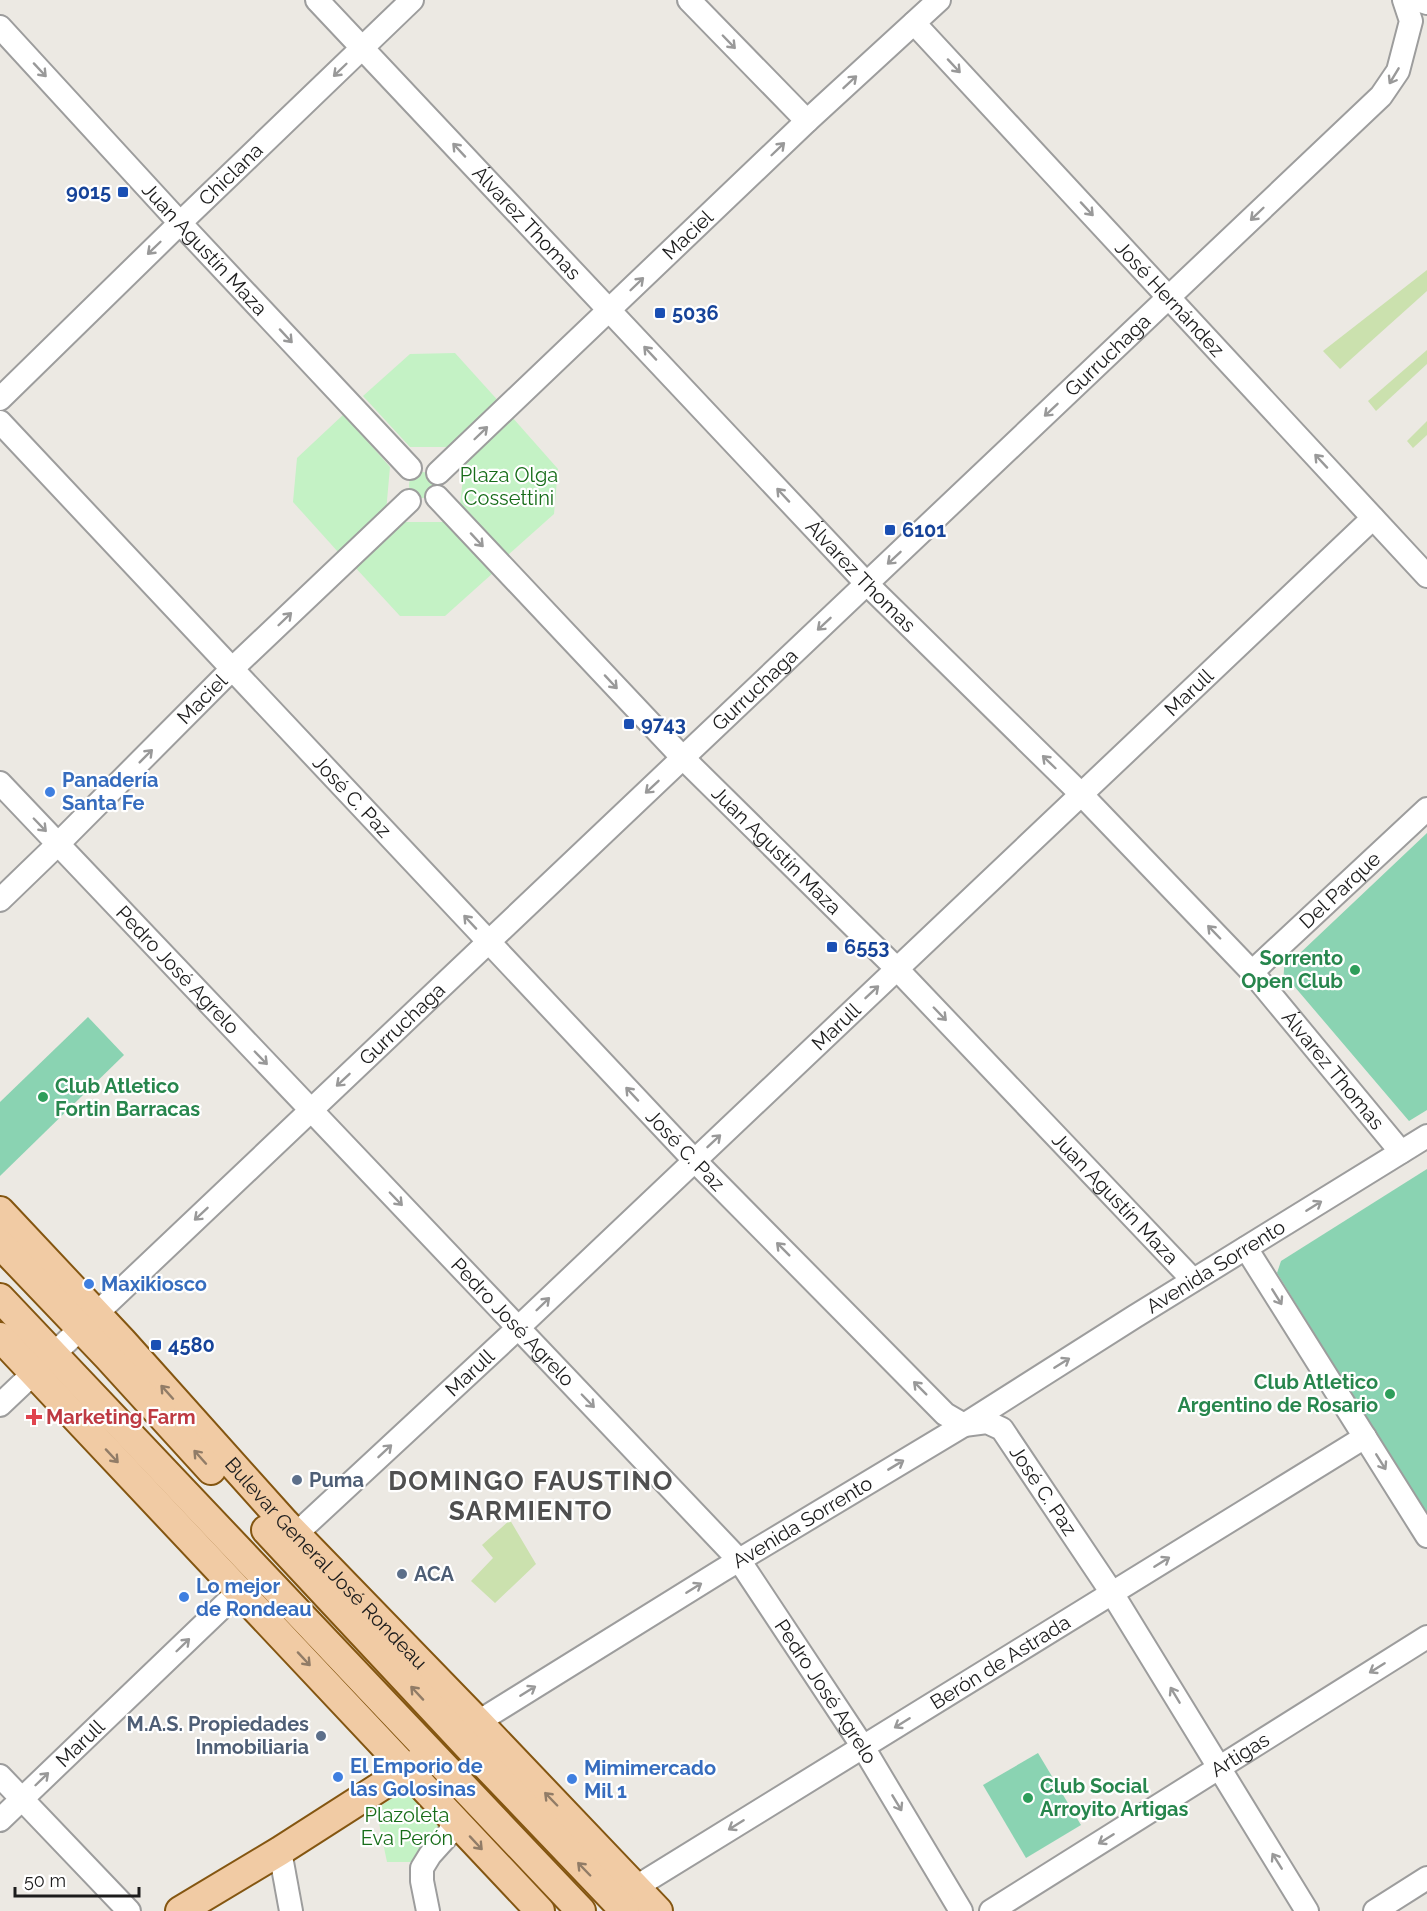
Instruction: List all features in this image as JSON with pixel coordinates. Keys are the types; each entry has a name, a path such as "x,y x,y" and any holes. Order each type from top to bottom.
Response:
{"main road":[{"name":"Bulevar General José Rondeau","path":"0,1211 89,1321 329,1599 468,1729"},
{"name":"Bulevar General José Rondeau","path":"0,1244 89,1321 290,1528 468,1729 630,1899 658,1911"},
{"path":"0,1298 44,1364 239,1591 540,1911"},
{"path":"0,1337 44,1364 221,1531 581,1911"},
{"path":"290,1528 329,1599"},
{"path":"221,1531 280,1635"},
{"name":"Avenida Sorrento","path":"180,1911 280,1851 468,1729"}],"street":[{"name":"Álvarez Thomas","path":"317,0 867,584 1082,794 1252,972 1401,1152"},
{"name":"Chiclana","path":"0,399 412,0"},
{"path":"689,0 807,121"},
{"name":"Maciel","path":"438,473 807,121 939,0"},
{"path":"1391,0 1412,4 1427,3"},
{"name":"Gurruchaga","path":"0,1405 1381,96 1398,71 1412,4"},
{"name":"José Hernández","path":"914,23 1427,576"},
{"name":"Juan Agustín Maza","path":"0,27 410,468"},
{"name":"José C. Paz","path":"0,422 694,1160 945,1414 964,1425 987,1422 1002,1429 1112,1593 1307,1911"},
{"path":"422,464 428,465 438,473 442,488 431,502 424,505 416,504 404,495 401,488 404,473 410,468 422,464"},
{"name":"Juan Agustín Maza","path":"437,497 683,758 897,969 1193,1280"},
{"name":"Maciel","path":"0,900 233,668 409,501"},
{"name":"Marull","path":"290,1528 518,1328 1373,518"},
{"name":"Pedro José Agrelo","path":"0,783 739,1560 863,1747 961,1911"},
{"name":"Del Parque","path":"1252,972 1427,809"},
{"name":"Avenida Sorrento","path":"468,1729 739,1560 964,1425 1427,1136"},
{"path":"1246,1248 1427,1536"},
{"name":"Berón de Astrada","path":"630,1899 863,1747 1365,1437"},
{"name":"Marull","path":"0,1820 239,1591"},
{"name":"Artigas","path":"991,1911 1427,1637"},
{"path":"0,1776 129,1911"},
{"path":"428,1911 422,1868 448,1835 455,1820"},
{"path":"280,1851 291,1911"},
{"path":"1375,1911 1427,1878"}],"green space":[{"path":"1427,270 1427,291 1340,369 1323,351"},
{"path":"1427,350 1427,364 1376,411 1368,401"},
{"name":"Plaza Olga Cossettini","path":"455,353 502,405 456,447 410,447 363,396 410,354"},
{"path":"344,414 390,467 386,512 339,553 293,502 297,458"},
{"name":"Plaza Olga Cossettini","path":"512,417 558,469 554,514 507,556 460,505 465,460"},
{"path":"1427,421 1427,435 1413,448 1407,441"},
{"name":"Plaza Olga Cossettini","path":"422,472 431,476 435,485 431,494 422,498 413,494 409,485 413,476"},
{"name":"Plaza Olga Cossettini","path":"400,522 445,522 493,573 445,616 400,616 353,565"},
{"name":"Sorrento Open Club","path":"1427,833 1427,1110 1409,1121 1294,986 1283,985 1285,954 1298,955"},
{"name":"Club Atletico Fortin Barracas","path":"88,1017 124,1055 0,1176 0,1102"},
{"name":"Club Atletico Argentino de Rosario","path":"1427,1169 1427,1516 1277,1273 1281,1261"},
{"path":"510,1520 536,1564 495,1603 471,1581 493,1558 482,1545"},
{"name":"Club Social Arroyito Artigas","path":"1038,1753 1081,1825 1026,1858 983,1785"},
{"name":"Plazoleta Eva Perón","path":"409,1787 442,1825 413,1862 387,1862 376,1809"}],"place":[{"name":"9015","path":"123,192"},
{"name":"5036","path":"660,313"},
{"name":"6101","path":"890,530"},
{"name":"9743","path":"629,724"},
{"name":"Panadería Santa Fe","path":"50,792"},
{"name":"6553","path":"832,947"},
{"name":"Sorrento Open Club","path":"1355,970"},
{"name":"Club Atletico Fortin Barracas","path":"43,1097"},
{"name":"Maxikiosco","path":"89,1284"},
{"name":"4580","path":"156,1345"},
{"name":"Club Atletico Argentino de Rosario","path":"1390,1394"},
{"name":"Marketing Farm","path":"34,1417"},
{"name":"Puma","path":"297,1480"},
{"name":"ACA","path":"402,1574"},
{"name":"Lo mejor de Rondeau","path":"184,1597"},
{"name":"M.A.S. Propiedades Inmobiliaria","path":"321,1736"},
{"name":"El Emporio de las Golosinas","path":"338,1777"},
{"name":"Mimimercado Mil 1","path":"572,1779"},
{"name":"Club Social Arroyito Artigas","path":"1028,1798"}],"district":[{"name":"DOMINGO FAUSTINO SARMIENTO","path":"531,1496"}]}
